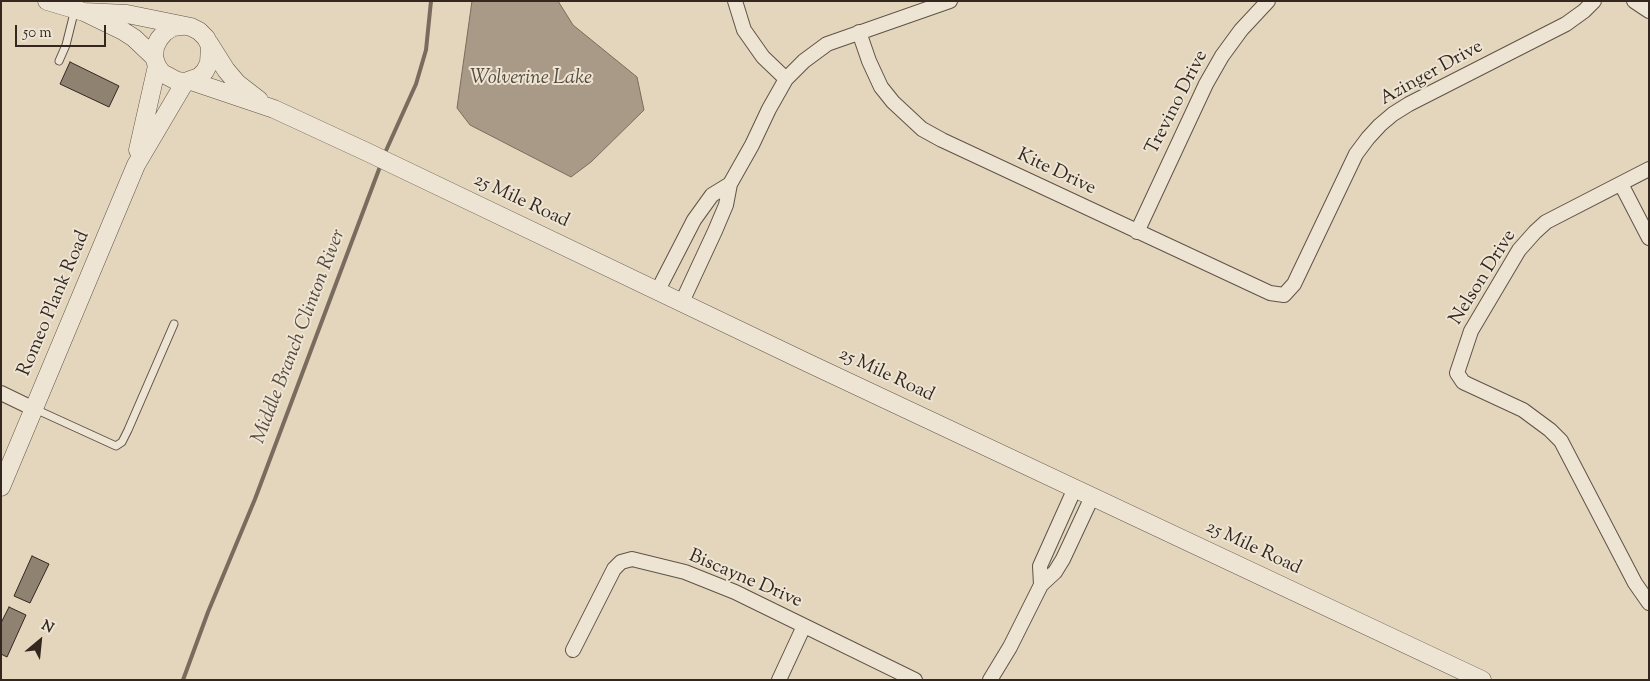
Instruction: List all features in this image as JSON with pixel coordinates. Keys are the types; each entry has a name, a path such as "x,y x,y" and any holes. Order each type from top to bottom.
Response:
{"street":[{"path":"47,1 80,10 127,14 191,27 199,31 206,38 210,46 210,63 199,77 177,82 169,78 134,38 80,10"},
{"path":"735,1 744,30 763,57 786,79"},
{"path":"682,302 716,231 726,205 730,184 786,79 804,61 827,44 950,1"},
{"name":"Trevino Drive","path":"1137,232 1206,84 1222,56 1241,30 1268,1"},
{"name":"Azinger Drive","path":"1284,295 1294,284 1356,154 1380,125 1409,104 1566,24 1594,1"},
{"path":"1634,1 1649,11"},
{"path":"156,61 155,47 159,39 173,27 182,26"},
{"name":"Kite Drive","path":"859,32 868,61 881,87 900,109 922,129 1137,232 1270,293 1284,295"},
{"name":"25 Mile Road","path":"206,38 226,70 237,83 250,94 274,109"},
{"name":"Romeo Plank Road","path":"136,165 156,61"},
{"name":"Romeo Plank Road","path":"1,487 136,165 188,81"},
{"name":"25 Mile Road","path":"188,81 274,109 404,169 817,367 1482,680"},
{"name":"Nelson Drive","path":"1649,169 1546,222 1520,250 1471,332 1458,373 1463,382 1523,410 1550,430 1561,441 1635,583 1649,604"},
{"path":"658,290 694,220 712,195 730,184"},
{"path":"1621,184 1649,238"},
{"path":"694,220 716,231"},
{"path":"1,393 34,409"},
{"path":"1041,584 1040,566 1075,488"},
{"path":"990,680 1010,647 1041,584 1055,572 1063,559 1092,497"},
{"name":"Biscayne Drive","path":"573,650 614,569 621,562 632,560 685,572 706,580 915,680"},
{"path":"778,680 804,626"}],"lane":[{"path":"59,61 80,10"},
{"path":"34,409 116,446 122,442 128,430 174,324"}],"water":[{"name":"Wolverine Lake","path":"472,1 558,1 573,25 637,77 644,110 591,162 571,177 470,125 457,108"}],"building":[{"path":"70,62 119,86 109,107 60,84"},
{"path":"32,556 49,564 30,603 14,596"},
{"path":"9,607 26,615 7,657 1,654 1,623"}],"waterway":[{"name":"Middle Branch Clinton River","path":"384,155 416,84 426,50 431,1"},
{"name":"Middle Branch Clinton River","path":"183,680 208,612 255,499 381,164"}]}
